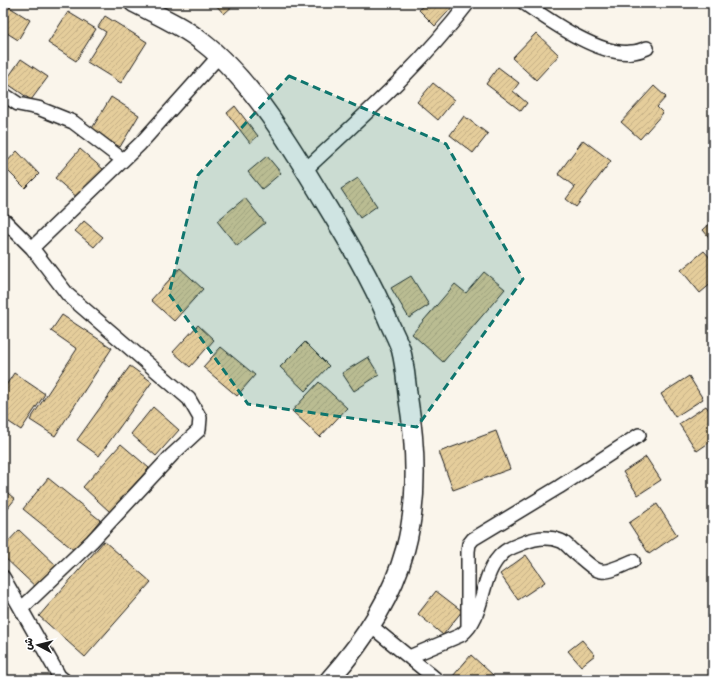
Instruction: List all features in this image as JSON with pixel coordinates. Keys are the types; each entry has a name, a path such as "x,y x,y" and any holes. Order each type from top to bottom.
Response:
{"street":[{"path":"134,3 200,40 219,56 237,75 262,106 305,170 376,291 400,349 411,416 415,461 413,518 401,568 388,598 355,651 329,680"},
{"path":"305,170 387,93 452,24 468,3"},
{"path":"524,3 560,28 602,48 631,52 647,48"},
{"path":"32,248 140,144 219,56"},
{"path":"3,94 18,104 38,108 73,122 123,160"},
{"path":"3,221 5,221 32,248 68,295 189,399 200,418 199,430 172,455 92,541 21,610"},
{"path":"468,630 468,551 469,544 472,539 559,488 639,435"},
{"path":"409,657 461,635 468,630 475,619 484,584 494,562 505,551 528,541 548,537 563,542 596,571 605,573 633,560"},
{"path":"3,577 59,676 64,680"},
{"path":"371,626 437,680"}],"highlighted area":[{"path":"289,76 446,144 523,279 417,427 248,404 169,294 198,175"}],"building":[{"path":"3,3 30,20 18,40 7,33 3,41"},
{"path":"214,3 236,3 224,14"},
{"path":"425,3 456,3 435,26 419,10"},
{"path":"68,12 96,29 76,61 48,43"},
{"path":"105,16 147,42 121,83 87,62 106,32 98,27"},
{"path":"536,33 559,55 536,80 512,58"},
{"path":"21,59 48,77 31,100 5,82"},
{"path":"498,67 519,83 513,91 527,103 521,111 486,84"},
{"path":"433,83 454,100 438,120 417,102"},
{"path":"654,86 666,97 657,107 663,113 640,139 621,122"},
{"path":"111,97 139,115 120,147 91,130"},
{"path":"235,106 258,136 250,143 227,113"},
{"path":"464,116 488,134 473,153 450,135"},
{"path":"583,140 611,161 576,207 566,199 575,187 558,174"},
{"path":"80,149 104,170 79,199 55,178"},
{"path":"17,151 39,174 25,188 3,166"},
{"path":"267,156 281,173 262,189 248,172"},
{"path":"358,178 377,206 360,218 341,189"},
{"path":"245,198 265,223 237,246 217,221"},
{"path":"84,221 103,237 94,247 75,231"},
{"path":"713,221 713,242 703,230"},
{"path":"704,251 713,261 713,282 700,293 681,270"},
{"path":"180,268 203,289 174,321 151,300"},
{"path":"484,272 505,289 443,362 412,334 455,284 466,293"},
{"path":"411,276 429,305 409,318 391,288"},
{"path":"62,315 112,348 55,436 30,420 77,349 51,331"},
{"path":"198,325 214,340 190,367 173,352"},
{"path":"305,342 329,366 305,391 280,367"},
{"path":"221,347 255,375 237,396 203,367"},
{"path":"368,357 379,375 354,391 342,373"},
{"path":"130,366 152,382 99,456 77,440"},
{"path":"14,373 45,394 21,430 3,418 3,390"},
{"path":"689,376 703,399 675,417 661,394"},
{"path":"319,382 347,408 320,437 292,411"},
{"path":"706,406 713,416 713,440 697,451 679,424"},
{"path":"153,407 179,430 156,456 131,434"},
{"path":"496,431 510,469 453,490 439,452"},
{"path":"121,444 149,468 110,512 83,487"},
{"path":"646,457 661,480 638,495 623,472"},
{"path":"48,478 100,520 75,551 23,509"},
{"path":"3,489 15,499 3,514"},
{"path":"657,504 677,535 649,554 629,523"},
{"path":"19,530 59,568 39,590 3,556 3,547"},
{"path":"104,541 151,582 85,657 39,616"},
{"path":"526,555 545,582 518,600 500,574"},
{"path":"436,591 462,611 443,635 418,614"},
{"path":"582,640 595,655 581,666 568,651"},
{"path":"471,655 493,675 489,680 457,680 453,676"}]}
